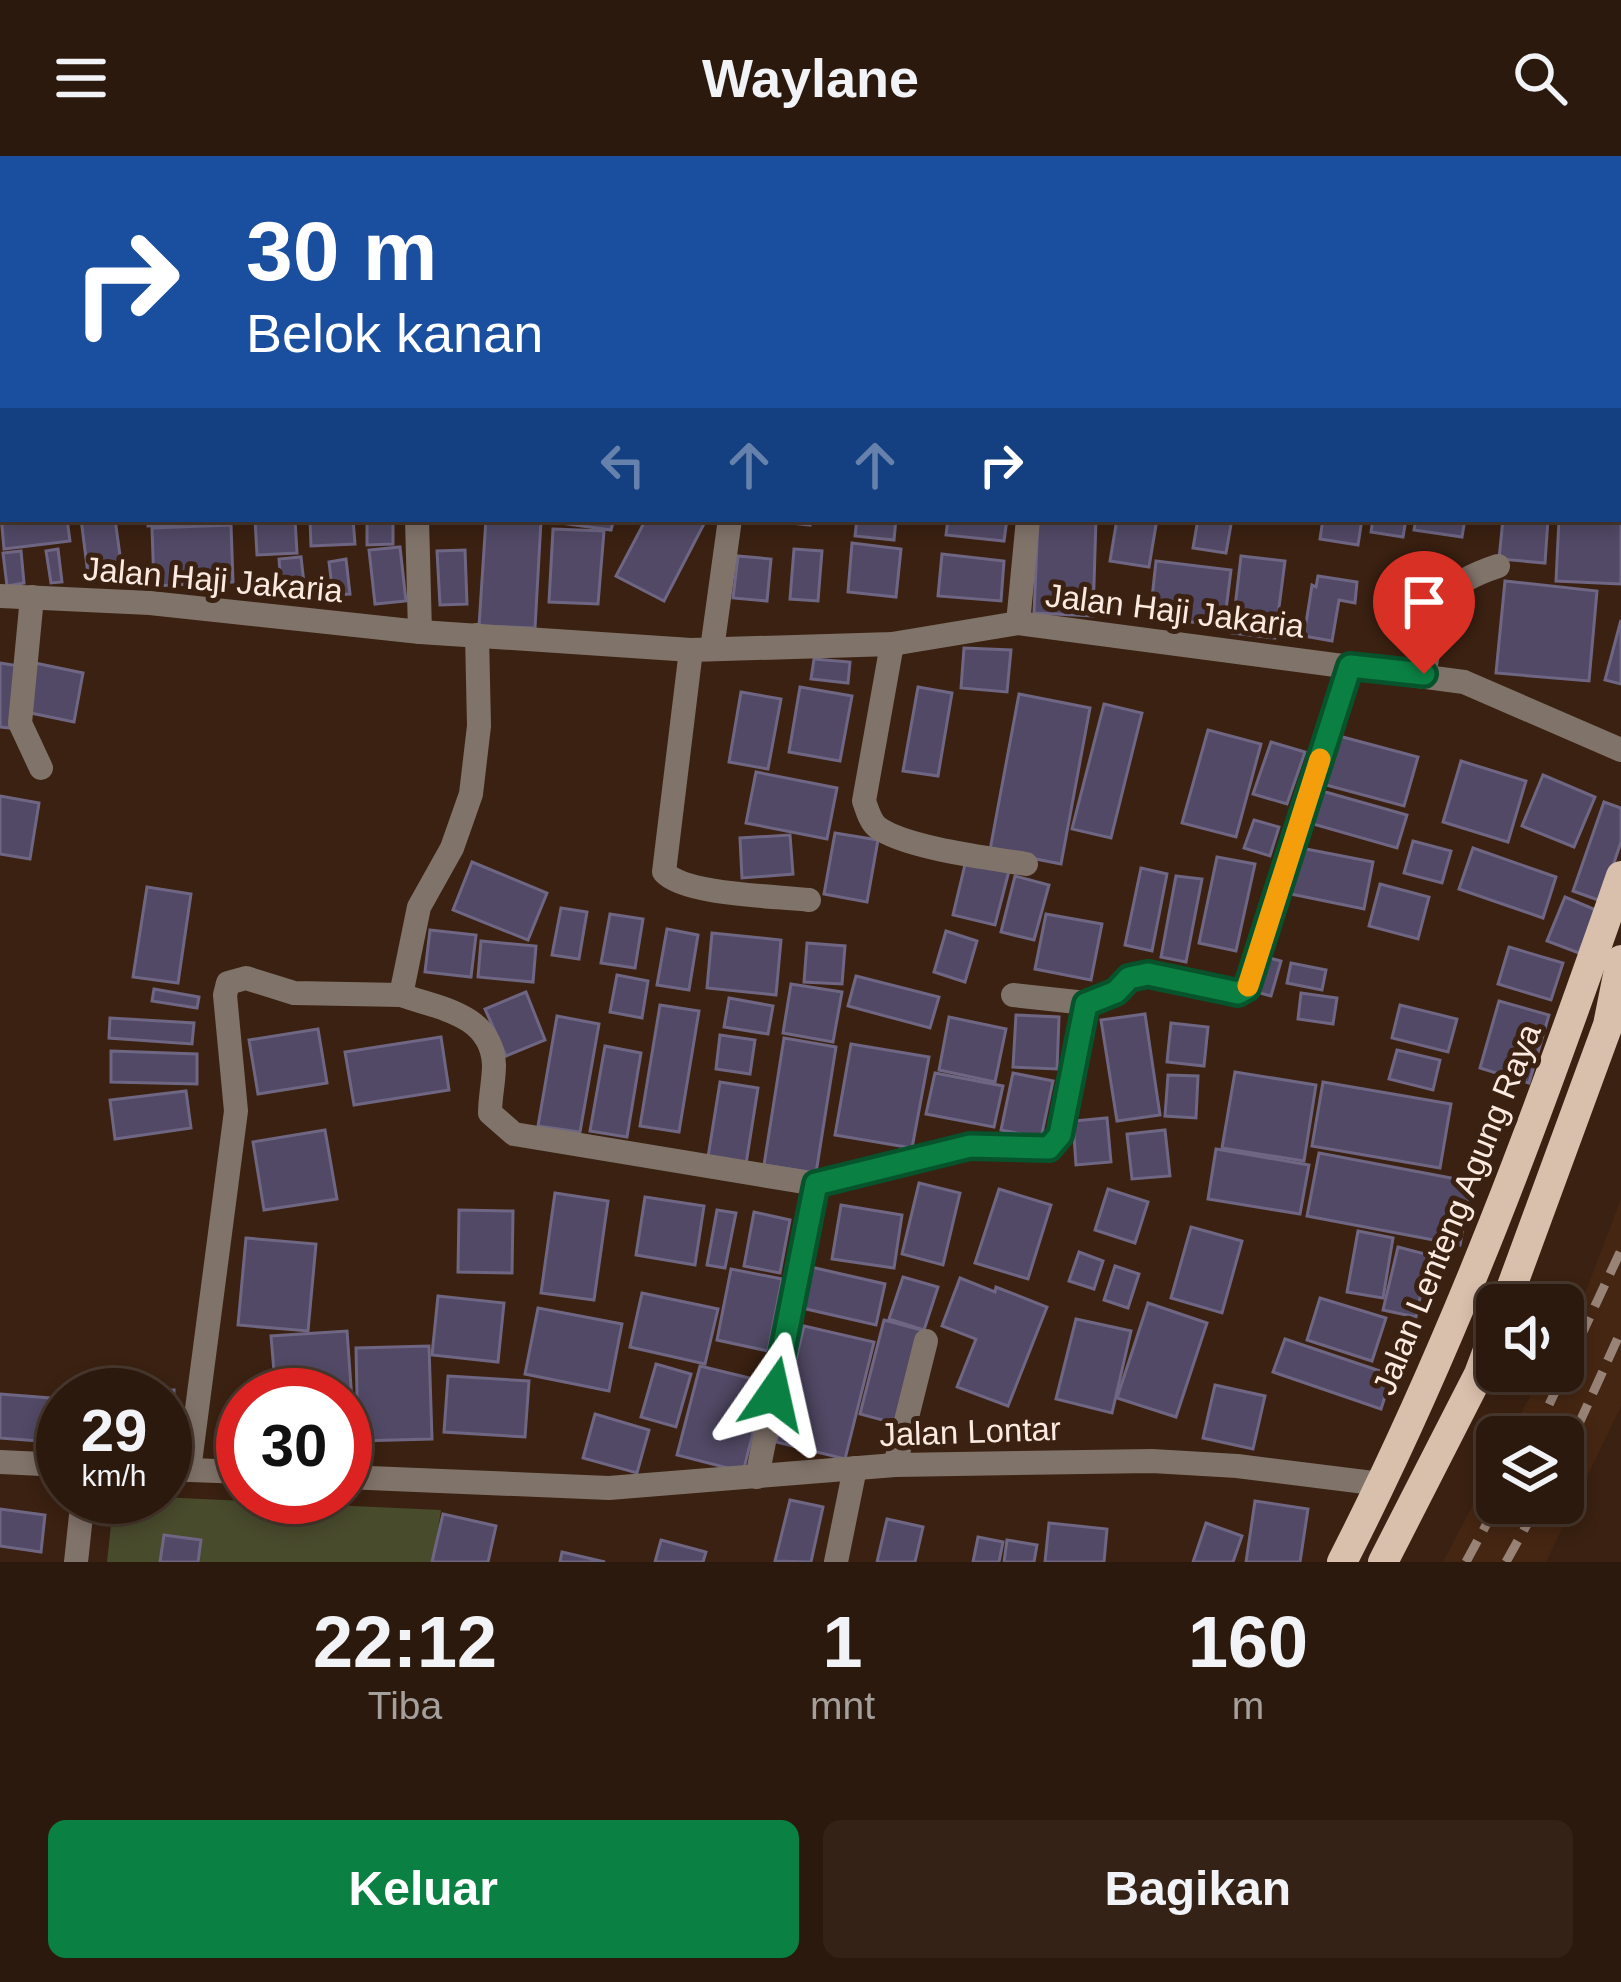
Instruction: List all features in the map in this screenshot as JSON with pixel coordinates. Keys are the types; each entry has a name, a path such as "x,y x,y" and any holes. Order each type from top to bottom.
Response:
{"main road":[{"name":"Jalan Lenteng Agung Raya","path":"1342,1562 1382,1484 1486,1249 1621,876"},
{"path":"1513,1284 1608,1025 1621,960"},
{"path":"1383,1562 1476,1380"}],"street":[{"path":"417,522 420,632"},
{"path":"729,522 701,649 664,872 670,880 697,887 809,900"},
{"path":"1018,623 1028,522"},
{"path":"1424,674 1442,598 1463,578 1498,566"},
{"name":"Jalan Haji Jakaria","path":"0,596 150,603 420,632 701,649 892,644 1018,623 1463,682 1621,750"},
{"path":"32,597 20,723 41,768"},
{"path":"401,995 419,907 452,848 471,794 479,726 477,635"},
{"path":"892,644 864,801 870,817 876,826 938,850 1026,864"},
{"path":"1013,995 1086,1004 1116,992 1129,978 1148,974 1238,993 1247,988 1350,666"},
{"path":"192,1379 236,1111 225,994 228,983 246,978 294,993 401,995 464,1015 481,1029 494,1061 490,1113 514,1134 816,1184 970,1146 1049,1148 1060,1135 1086,1004"},
{"path":"757,1477 816,1184"},
{"path":"896,1465 926,1341"},
{"name":"Jalan Lontar","path":"372,1478 609,1488 896,1465 1152,1461 1382,1484"},
{"path":"0,1462 36,1464"},
{"path":"836,1562 855,1468"},
{"path":"76,1562 80,1524"}],"shaded area":[{"path":"1621,1199 1621,1406 1584,1483 1584,1416 1520,1416 1532,1392 1584,1392 1587,1288"},
{"path":"1476,1499 1476,1524 1564,1524 1546,1562 1443,1562"}],"green space":[{"path":"192,1499 216,1500 216,1524 372,1524 372,1507 441,1510 433,1562 107,1562 111,1524 192,1524"}],"building":[{"path":"2,522 67,522 70,541 4,549"},
{"path":"81,522 115,522 122,570 88,574"},
{"path":"148,522 188,522 188,524 148,526"},
{"path":"255,522 295,522 297,553 257,555"},
{"path":"310,522 353,522 355,544 311,546"},
{"path":"367,522 393,522 393,544 367,545"},
{"path":"486,522 541,522 535,628 479,626"},
{"path":"553,522 613,522 611,530"},
{"path":"644,522 705,522 664,601 616,576"},
{"path":"857,522 896,522 894,540 855,536"},
{"path":"948,522 1007,522 1004,541 946,535"},
{"path":"1038,522 1096,522 1093,616 1034,613"},
{"path":"1116,522 1156,522 1149,567 1110,561"},
{"path":"1197,522 1231,522 1226,553 1193,548"},
{"path":"1323,522 1362,522 1358,545 1320,539"},
{"path":"1373,522 1406,522 1403,537 1371,532"},
{"path":"1415,522 1464,522 1462,537 1414,530"},
{"path":"1503,522 1548,522 1545,563 1499,559"},
{"path":"1559,522 1621,522 1621,584 1556,581"},
{"path":"231,525 233,582 154,586 152,528"},
{"path":"553,529 604,531 598,604 549,602"},
{"path":"852,543 901,549 896,597 848,592"},
{"path":"400,547 406,601 375,604 369,550"},
{"path":"58,549 62,582 51,583 46,551"},
{"path":"794,549 822,551 818,601 790,599"},
{"path":"465,550 467,604 440,605 437,551"},
{"path":"21,551 24,583 7,586 3,553"},
{"path":"942,554 1004,561 1001,601 938,596"},
{"path":"738,556 771,559 767,601 733,598"},
{"path":"1241,556 1285,561 1275,638 1232,633"},
{"path":"301,557 305,592 282,595 279,559"},
{"path":"346,559 350,594 333,595 329,562"},
{"path":"1156,561 1231,570 1224,626 1150,617"},
{"path":"1318,576 1357,582 1355,603 1339,600 1332,641 1304,636 1312,585 1316,587"},
{"path":"1505,581 1597,591 1589,681 1496,673"},
{"path":"1621,620 1621,684 1605,680"},
{"path":"964,648 1011,650 1007,692 961,688"},
{"path":"814,659 850,662 848,683 811,679"},
{"path":"0,663 19,666 10,728 0,727"},
{"path":"35,663 83,673 74,722 26,712"},
{"path":"800,687 852,696 840,761 789,752"},
{"path":"918,687 952,693 938,776 903,771"},
{"path":"741,692 781,699 768,769 729,762"},
{"path":"1019,694 1090,708 1061,864 990,850"},
{"path":"1104,704 1142,713 1111,838 1072,829"},
{"path":"1208,730 1261,744 1236,837 1182,823"},
{"path":"1339,736 1418,757 1404,806 1326,785"},
{"path":"1271,742 1305,752 1287,804 1253,794"},
{"path":"1461,761 1526,781 1508,842 1443,822"},
{"path":"756,772 837,788 827,839 746,823"},
{"path":"1543,775 1595,797 1574,847 1522,826"},
{"path":"1322,791 1407,815 1397,848 1313,824"},
{"path":"0,796 39,803 30,859 0,854"},
{"path":"1604,802 1621,808 1621,842 1601,901 1573,891"},
{"path":"1254,820 1279,827 1270,856 1244,848"},
{"path":"835,833 878,840 867,902 824,894"},
{"path":"790,835 793,874 742,878 740,838"},
{"path":"1413,841 1451,851 1442,883 1404,873"},
{"path":"1301,848 1373,862 1364,909 1291,894"},
{"path":"1473,848 1556,877 1543,918 1459,889"},
{"path":"967,856 1010,867 995,925 953,915"},
{"path":"1217,857 1255,864 1236,951 1199,943"},
{"path":"472,862 547,893 528,940 453,910"},
{"path":"1141,868 1167,874 1152,951 1125,945"},
{"path":"1015,876 1049,885 1034,940 1001,932"},
{"path":"1176,876 1202,879 1186,962 1161,957"},
{"path":"1380,884 1429,897 1418,939 1369,926"},
{"path":"147,887 191,894 178,983 133,977"},
{"path":"1565,897 1596,910 1579,953 1547,941"},
{"path":"561,908 587,912 579,959 552,955"},
{"path":"610,914 643,919 635,968 601,963"},
{"path":"1046,914 1102,924 1091,980 1035,969"},
{"path":"667,929 698,935 689,990 657,985"},
{"path":"430,930 476,935 471,977 425,972"},
{"path":"946,931 977,941 965,982 934,972"},
{"path":"712,933 781,940 776,995 707,988"},
{"path":"481,941 536,946 533,982 478,977"},
{"path":"807,943 845,946 842,984 804,982"},
{"path":"1509,947 1563,963 1551,1000 1498,984"},
{"path":"1262,956 1281,961 1271,996 1252,991"},
{"path":"1291,963 1326,970 1322,990 1287,983"},
{"path":"617,975 648,981 642,1018 610,1012"},
{"path":"856,976 939,997 930,1028 848,1006"},
{"path":"791,984 842,992 833,1042 783,1033"},
{"path":"154,989 199,997 197,1008 152,1001"},
{"path":"526,992 545,1040 506,1056 485,1009"},
{"path":"1301,993 1337,998 1333,1024 1298,1019"},
{"path":"729,998 773,1006 768,1034 724,1027"},
{"path":"1499,1001 1549,1015 1529,1083 1480,1068"},
{"path":"660,1005 699,1011 679,1132 640,1126"},
{"path":"1400,1005 1457,1019 1448,1052 1392,1038"},
{"path":"1145,1014 1160,1115 1117,1121 1101,1020"},
{"path":"1016,1015 1059,1017 1057,1069 1013,1067"},
{"path":"557,1016 599,1024 580,1132 538,1126"},
{"path":"949,1017 1006,1029 995,1082 939,1070"},
{"path":"110,1018 194,1023 192,1044 109,1038"},
{"path":"1171,1023 1208,1027 1204,1066 1167,1062"},
{"path":"318,1029 327,1083 258,1094 249,1040"},
{"path":"720,1035 755,1040 750,1074 716,1069"},
{"path":"441,1037 449,1090 354,1105 345,1052"},
{"path":"784,1038 836,1047 816,1173 764,1165"},
{"path":"851,1044 929,1057 912,1148 835,1135"},
{"path":"605,1046 641,1053 627,1137 590,1131"},
{"path":"1397,1050 1440,1060 1433,1090 1389,1079"},
{"path":"111,1051 197,1054 197,1084 111,1082"},
{"path":"1235,1072 1316,1085 1304,1161 1222,1148"},
{"path":"935,1073 1003,1086 994,1127 926,1114"},
{"path":"1013,1073 1053,1081 1041,1138 1001,1130"},
{"path":"1168,1075 1198,1076 1196,1118 1165,1116"},
{"path":"720,1082 758,1088 746,1164 708,1157"},
{"path":"1323,1082 1451,1104 1440,1168 1312,1146"},
{"path":"186,1091 191,1128 115,1139 110,1100"},
{"path":"1107,1118 1111,1162 1076,1165 1073,1121"},
{"path":"325,1130 337,1199 264,1210 253,1142"},
{"path":"1165,1130 1170,1176 1132,1179 1127,1134"},
{"path":"1216,1149 1309,1165 1300,1214 1208,1199"},
{"path":"1319,1153 1472,1182 1460,1245 1307,1216"},
{"path":"919,1183 960,1193 943,1265 902,1254"},
{"path":"999,1189 1051,1205 1028,1279 975,1263"},
{"path":"1108,1189 1148,1202 1135,1243 1095,1230"},
{"path":"555,1193 608,1201 594,1300 541,1293"},
{"path":"645,1197 704,1206 695,1265 636,1255"},
{"path":"841,1205 902,1215 894,1268 832,1259"},
{"path":"459,1210 513,1211 512,1273 458,1272"},
{"path":"717,1210 736,1213 725,1268 707,1265"},
{"path":"754,1212 790,1220 780,1273 744,1266"},
{"path":"1191,1227 1242,1241 1222,1313 1171,1298"},
{"path":"1358,1231 1393,1238 1383,1298 1347,1292"},
{"path":"246,1238 316,1244 308,1331 238,1325"},
{"path":"1398,1247 1429,1255 1416,1317 1383,1310"},
{"path":"1079,1252 1103,1261 1094,1289 1069,1281"},
{"path":"1115,1266 1139,1274 1128,1308 1104,1300"},
{"path":"811,1267 885,1284 876,1325 802,1308"},
{"path":"731,1269 782,1279 768,1351 717,1340"},
{"path":"903,1277 938,1287 924,1330 889,1319"},
{"path":"960,1278 1047,1307 1008,1406 957,1387 976,1339 942,1326"},
{"path":"642,1293 718,1309 705,1364 630,1347"},
{"path":"438,1296 504,1303 498,1362 432,1355"},
{"path":"1320,1298 1386,1318 1372,1361 1307,1340"},
{"path":"1148,1303 1207,1323 1176,1417 1117,1398"},
{"path":"538,1308 622,1324 609,1391 525,1374"},
{"path":"1076,1319 1131,1331 1112,1413 1056,1399"},
{"path":"884,1320 925,1331 901,1425 860,1414"},
{"path":"804,1326 874,1342 845,1459 776,1442"},
{"path":"347,1331 350,1368 274,1368 271,1336"},
{"path":"1285,1339 1392,1375 1381,1409 1273,1372"},
{"path":"429,1346 432,1439 372,1441 372,1368 356,1368 356,1348"},
{"path":"656,1364 691,1374 676,1427 641,1417"},
{"path":"700,1366 766,1382 743,1472 677,1455"},
{"path":"448,1376 529,1381 525,1437 444,1432"},
{"path":"1215,1385 1265,1396 1253,1449 1203,1438"},
{"path":"0,1394 36,1397 36,1441 0,1438"},
{"path":"595,1414 649,1430 637,1473 583,1458"},
{"path":"790,1500 823,1507 811,1562 775,1561"},
{"path":"1255,1501 1308,1509 1300,1562 1246,1562"},
{"path":"0,1509 36,1514 36,1524 44,1524 41,1552 0,1546"},
{"path":"443,1514 496,1526 488,1562 432,1562"},
{"path":"887,1519 923,1527 915,1562 877,1562"},
{"path":"1049,1523 1107,1529 1104,1562 1045,1562"},
{"path":"1206,1523 1242,1536 1233,1562 1193,1562"},
{"path":"164,1535 201,1540 198,1562 160,1562"},
{"path":"978,1537 1003,1542 999,1562 973,1562"},
{"path":"661,1540 706,1552 703,1562 655,1562"},
{"path":"1007,1540 1037,1545 1034,1562 1004,1562"},
{"path":"562,1552 605,1562 560,1562"}],"railway":[{"path":"1544,1416 1621,1250"},
{"path":"1582,1416 1621,1331"},
{"path":"1466,1562 1487,1524"},
{"path":"1506,1562 1527,1524"}],"slow traffic":[{"path":"1248,986 1320,759"}],"route":[{"path":"774,1394 816,1184 970,1146 1049,1148 1060,1135 1086,1004 1116,992 1129,978 1148,974 1238,993 1247,988 1350,666 1424,674"}]}
